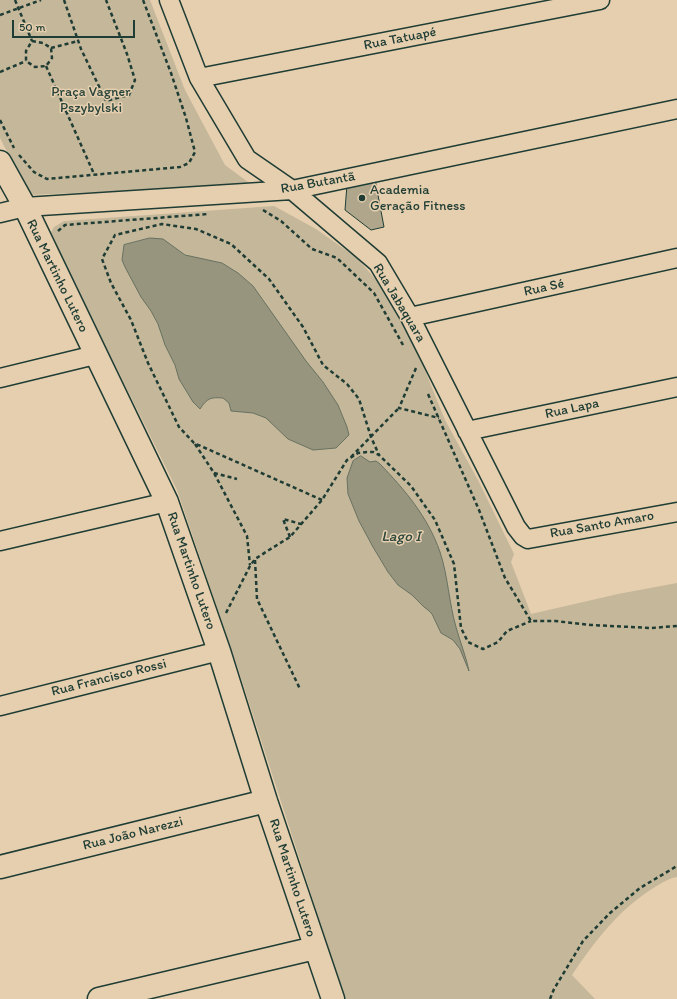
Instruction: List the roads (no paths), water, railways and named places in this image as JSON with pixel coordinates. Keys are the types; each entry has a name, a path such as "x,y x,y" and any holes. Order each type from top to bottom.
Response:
{"street":[{"name":"Rua Jabaquara","path":"169,0 199,78 247,160 292,190 378,263 410,317 516,526 523,536 528,539"},
{"name":"Rua Tatuapé","path":"199,78 600,0"},
{"name":"Rua Butantã","path":"0,213 24,207 292,190 677,109"},
{"name":"Rua Martinho Lutero","path":"0,162 24,207 167,502 219,651 266,801 332,999"},
{"name":"Rua Sé","path":"410,317 677,258"},
{"path":"0,378 95,355"},
{"name":"Rua Lapa","path":"467,431 677,387"},
{"path":"0,541 167,502"},
{"name":"Rua Santo Amaro","path":"528,539 677,512"},
{"name":"Rua Francisco Rossi","path":"0,706 219,651"},
{"name":"Rua João Narezzi","path":"0,867 266,801"},
{"path":"99,999 315,948"}],"water":[{"path":"150,238 163,239 185,255 222,263 238,273 253,286 338,405 349,435 336,448 313,450 288,439 266,418 253,413 231,411 229,403 223,398 210,399 205,402 200,409 193,402 179,379 175,365 165,345 158,324 141,297 122,260 124,245"},
{"name":"Lago I","path":"361,456 370,462 376,461 380,464 407,494 429,527 443,561 454,618 469,671 460,649 453,640 441,633 432,614 412,595 398,585 388,572 359,521 348,494 347,478 353,461"}],"place":[{"name":"Academia Geração Fitness","path":"362,198"}],"park label":[{"name":"Praça Vagner Pszybylski","path":"91,100"}]}
